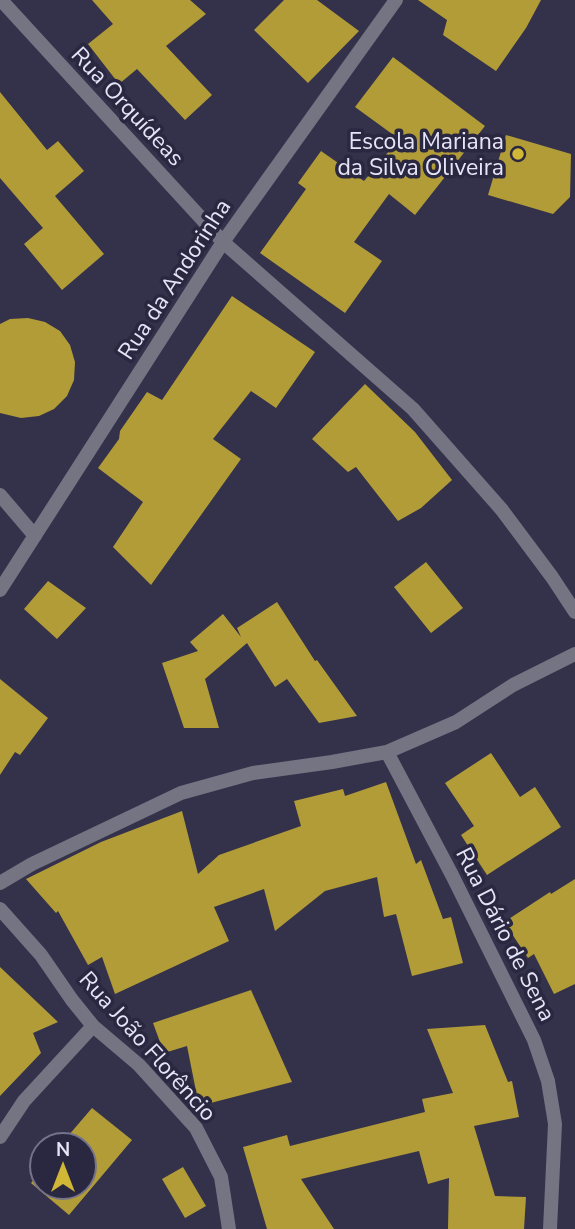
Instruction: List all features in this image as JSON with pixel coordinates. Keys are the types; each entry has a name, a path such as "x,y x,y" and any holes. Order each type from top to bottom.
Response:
{"street":[{"name":"Rua Orquídeas","path":"1,0 223,242 413,409 502,510 575,612"},
{"name":"Rua da Andorinha","path":"0,590 223,242 396,0"},
{"path":"0,495 35,536"},
{"path":"0,883 32,864 181,793 253,772 387,752 456,722 513,685 575,654"},
{"name":"Rua Dário de Sena","path":"387,752 534,1040 548,1081 555,1124 550,1229"},
{"name":"Rua João Florêncio","path":"0,909 41,955 93,1026 139,1065 196,1128 221,1177 229,1229"},
{"path":"0,1137 24,1101 93,1026"}],"building":[{"path":"92,0 190,0 206,14 166,46 212,95 185,120 137,69 119,84 88,44 113,24"},
{"path":"284,0 317,0 359,31 308,83 254,30"},
{"path":"418,0 541,0 526,28 496,71 443,35 447,20"},
{"path":"393,57 485,126 415,215 389,194 354,242 382,261 345,313 260,253 306,189 298,183 321,151 364,181 399,139 355,107"},
{"path":"0,92 47,150 58,141 84,171 55,196 104,254 62,290 24,244 43,228 0,178"},
{"path":"506,135 571,154 570,197 553,214 488,195"},
{"path":"232,296 315,352 276,408 251,391 213,439 241,459 151,585 113,547 143,502 98,468 147,392 162,400"},
{"path":"28,318 45,322 60,331 70,345 75,362 74,380 67,396 54,409 39,416 21,418 0,413 0,324 10,319"},
{"path":"365,384 415,432 452,480 421,508 398,521 356,467 348,472 312,439"},
{"path":"426,562 463,608 431,633 394,587"},
{"path":"48,581 86,608 57,639 24,609"},
{"path":"277,602 315,661 317,660 357,716 319,723 287,679 275,687 247,643 205,679 219,728 184,728 162,663 198,651 190,642 223,614 241,637 237,628"},
{"path":"0,679 48,718 20,755 15,752 0,775"},
{"path":"491,753 520,797 535,787 561,827 487,875 461,835 474,826 445,783"},
{"path":"386,782 416,864 421,860 443,919 451,917 463,963 412,976 396,914 384,917 377,877 325,891 275,931 264,889 214,907 229,941 115,994 102,957 88,965 58,911 56,913 26,879 101,842 182,811 198,874 219,855 301,826 294,801 343,789 345,796"},
{"path":"575,879 575,984 554,994 534,954 528,958 504,922"},
{"path":"0,967 58,1022 33,1033 41,1053 0,1096"},
{"path":"251,990 292,1082 199,1106 187,1046 164,1053 153,1023"},
{"path":"485,1025 508,1082 512,1081 519,1117 474,1126 495,1196 526,1197 524,1229 448,1229 449,1178 428,1184 419,1151 301,1179 334,1229 267,1229 243,1147 287,1135 290,1146 425,1112 422,1099 453,1093 427,1029"},
{"path":"92,1108 132,1140 98,1180 98,1131 72,1131"},
{"path":"183,1167 206,1206 185,1218 162,1179"},
{"path":"52,1201 81,1201 69,1215"}],"place":[{"name":"Escola Mariana da Silva Oliveira","path":"518,154"}]}
